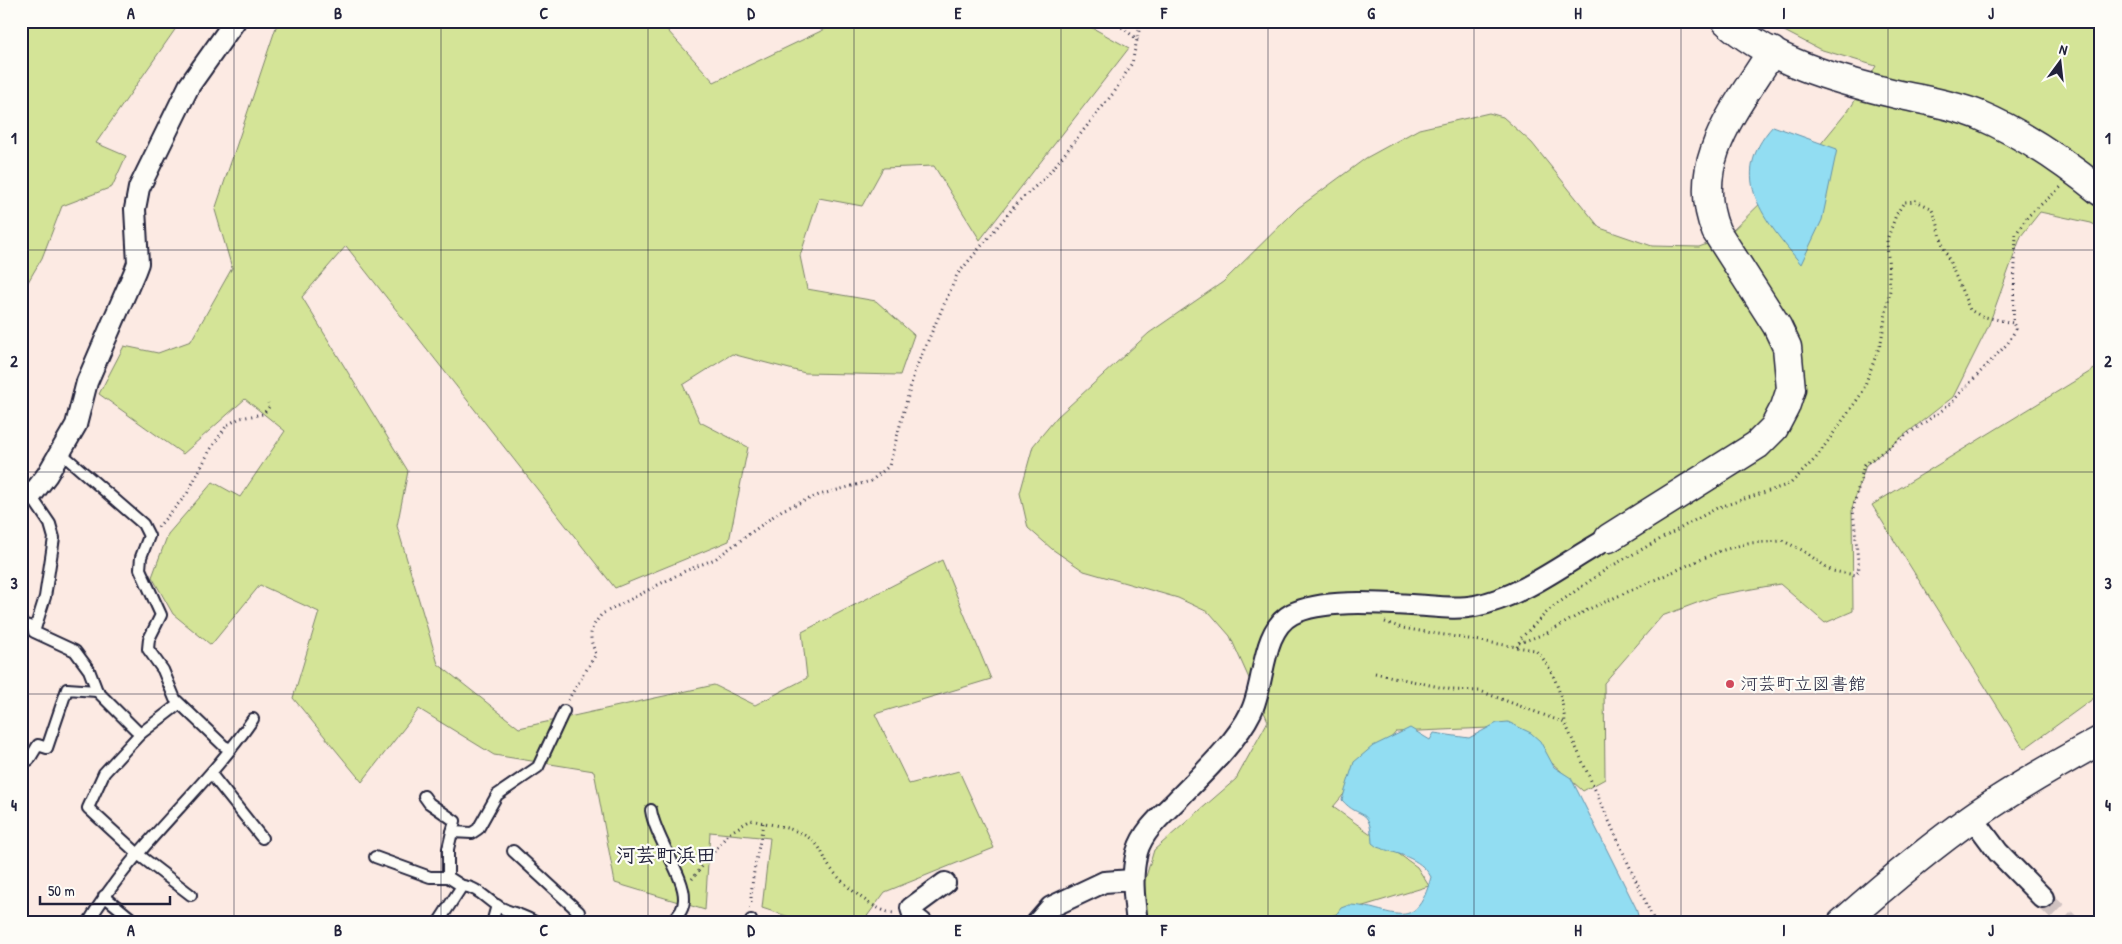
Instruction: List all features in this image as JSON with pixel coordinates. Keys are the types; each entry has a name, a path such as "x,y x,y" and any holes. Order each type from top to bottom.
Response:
{"street":[{"path":"26,495 61,454 76,426 87,382 138,263 135,209 139,188 189,86 235,21"},
{"path":"1726,21 1748,38 1818,72 1890,93 1948,105 1979,115 2046,151 2101,192"},
{"path":"1137,923 1132,880 1142,839 1231,740 1251,712 1271,638 1280,623 1290,615 1319,604 1412,605 1448,608 1474,606 1512,596 1571,558 1609,538 1757,445 1774,428 1785,407 1790,389 1787,347 1758,294 1716,231 1711,218 1707,182 1712,153 1772,51"},
{"path":"1842,923 1896,875 1972,817 2030,780 2101,740"},
{"path":"1972,817 1998,852 2043,898"},
{"path":"1037,923 1051,906 1104,882 1132,880"},
{"path":"917,918 911,908 945,883"}],"lane":[{"path":"61,454 137,517 149,536 141,557 140,569 161,615 149,638 148,649 163,670 179,704 224,746 231,749"},
{"path":"26,495 50,524 54,543 45,597 34,632 75,651 89,670 97,691 140,734"},
{"path":"21,624 34,627"},
{"path":"21,760 29,760 38,746 47,748 67,689 97,691"},
{"path":"179,704 140,734 104,773 88,808 139,855 191,895"},
{"path":"452,832 472,833 478,829 497,795 538,767 564,711"},
{"path":"88,923 104,896 211,774 253,719"},
{"path":"211,774 262,838"},
{"path":"424,796 429,803 455,821 448,849 448,877"},
{"path":"651,810 653,823 683,891 684,901 682,910 671,923"},
{"path":"513,851 579,912 569,923"},
{"path":"375,858 430,877 448,877 462,886 482,892 497,905 521,913 536,923"},
{"path":"438,923 462,886"},
{"path":"104,896 132,919"},
{"path":"492,923 497,905"}],"path":[{"path":"1114,21 1138,40"},
{"path":"564,711 570,697 596,654 590,641 592,626 602,614 685,571 715,559 782,510 820,495 871,481 889,466 915,370 957,275 1019,201 1046,177 1116,92 1132,63 1141,21"},
{"path":"1518,645 1546,634 1589,609 1720,551 1748,543 1783,541 1802,550 1832,572 1856,575 1859,571 1853,509 1864,465 1948,406 2008,343 2016,329 2013,323 2013,273 2016,234 2019,227 2076,172"},
{"path":"1518,645 1521,638 1550,609 1608,568 1717,508 1790,484 1816,458 1862,393 1881,342 1890,290 1887,240 1896,215 1904,202 1916,201 1931,208 1937,221 1942,246 1970,310 1981,316 2013,323"},
{"path":"149,536 187,494 210,450 227,425 240,418 263,414 269,408 268,403"},
{"path":"1374,605 1377,615 1388,624 1518,645 1535,650 1543,657 1564,707 1565,723 1655,923"},
{"path":"1375,673 1453,690 1480,691 1565,723"},
{"path":"683,891 710,854 729,833 751,820 794,830 813,840 823,851 831,869 859,896 889,913 917,918"},
{"path":"751,921 750,893 759,856 763,823"}],"green space":[{"path":"21,21 181,21 96,143 126,156 112,187 62,206 42,258 21,294"},
{"path":"283,21 659,21 714,82 842,21 1080,21 1129,48 980,240 934,166 883,168 862,206 819,198 800,256 807,289 876,301 914,335 900,375 805,373 732,354 683,385 700,422 748,447 729,541 615,588 346,246 302,297 408,471 397,526 438,664 519,728 714,685 755,705 807,678 802,632 942,560 991,679 875,714 909,784 959,771 994,848 885,892 862,923 808,923 762,908 770,838 710,832 705,910 615,883 594,771 494,755 419,709 362,782 293,698 319,612 260,585 211,645 173,614 152,577 168,534 213,482 240,497 285,431 245,399 183,454 99,394 124,346 158,353 191,341 232,268 215,210 276,27"},
{"path":"1765,21 2101,21 2101,228 2091,223 2040,212 2021,236 1988,327 1953,397 1866,465 1852,508 1853,611 1825,623 1780,584 1718,595 1662,616 1604,683 1605,779 1583,791 1512,727 1396,732 1333,807 1417,867 1429,886 1317,920 1316,923 1132,923 1154,850 1236,779 1268,721 1230,636 1210,613 1178,598 1084,571 1052,549 1028,528 1020,493 1033,446 1057,417 1149,333 1223,282 1298,208 1366,158 1419,129 1489,113 1503,117 1532,143 1600,228 1652,246 1699,247 1726,237 1819,146 1851,107 1876,66 1819,49"},
{"path":"2101,365 2101,693 2024,749 1872,505"}],"water":[{"path":"1773,126 1837,149 1822,220 1801,264 1764,215 1756,198 1752,181 1752,163 1759,145"},
{"path":"1508,722 1531,733 1540,741 1554,767 1571,778 1636,908 1640,923 1330,923 1341,908 1349,905 1389,913 1409,913 1417,907 1425,896 1431,877 1421,865 1400,854 1377,847 1372,843 1371,831 1366,818 1342,800 1354,762 1373,746 1410,728 1430,740 1434,733 1469,738 1497,723"}],"tunnel":[{"path":"2043,898 2069,923"}],"place":[{"name":"河芸町立図書館","path":"1730,684"}],"district":[{"name":"河芸町浜田","path":"666,855"}]}
